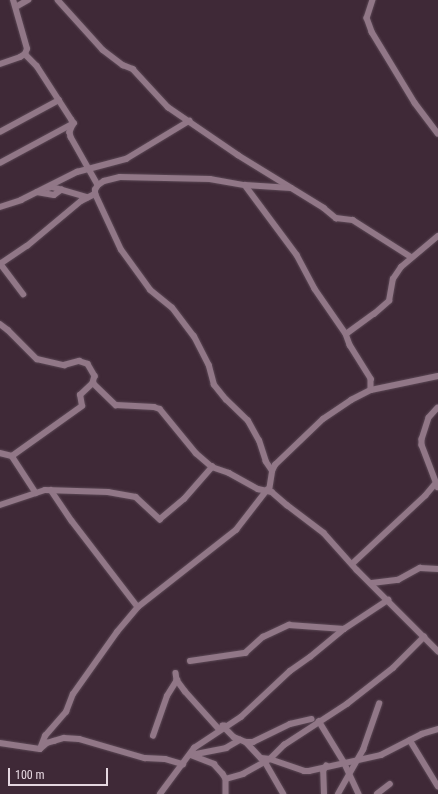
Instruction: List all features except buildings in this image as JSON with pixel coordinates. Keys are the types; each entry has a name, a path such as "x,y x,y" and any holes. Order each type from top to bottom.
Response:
{"street":[{"path":"0,64 25,54 27,49 13,0"},
{"path":"16,7 28,0"},
{"path":"58,0 103,50 123,65 133,70 162,102 238,155 324,208 336,218 353,220 411,257"},
{"path":"373,0 367,18 372,32 415,103 438,134"},
{"path":"25,54 37,66 74,123"},
{"path":"0,132 59,100"},
{"path":"0,208 77,172 126,159 189,121"},
{"path":"0,163 74,123"},
{"path":"74,123 70,132 71,136 98,185"},
{"path":"272,471 266,462 259,441 248,421 226,400 214,385 209,366 194,336 172,308 150,290 121,250 95,194 98,185 104,181 120,177 210,179 245,185 291,188"},
{"path":"245,185 297,255 315,289 346,334 350,345 372,381 371,390"},
{"path":"37,192 52,187 88,197"},
{"path":"23,294 0,263 17,254 62,216 88,197 95,194"},
{"path":"346,334 389,301 392,279 401,267 411,257 438,236"},
{"path":"0,324 8,330 37,360 64,365 79,361 88,364 95,376 93,383 80,395 82,406 12,456"},
{"path":"40,749 45,736 66,712 73,694 117,632 138,607 236,530 268,491 272,471 275,465 323,419 350,400 371,390 438,376"},
{"path":"93,383 116,405 154,407 160,409 196,453 212,467 229,473 258,489 272,492 324,533 352,564 438,651"},
{"path":"352,564 437,485 422,445 422,439 430,418 438,408"},
{"path":"0,453 12,456 36,492"},
{"path":"0,498 2,504 36,492 51,490 132,495 160,519 184,499 212,467"},
{"path":"51,490 72,521 138,607"},
{"path":"372,583 398,580 420,568 438,569"},
{"path":"160,794 194,748 241,717 290,671 310,657 344,629 388,600"},
{"path":"190,661 245,654 263,637 289,625 344,629"},
{"path":"226,779 243,774 266,760 284,745 347,704 393,668 424,637"},
{"path":"176,673 177,680 234,737 243,741 266,760 284,794"},
{"path":"153,736 167,696 177,680"},
{"path":"338,794 357,760 379,704"},
{"path":"190,755 226,748 243,741 253,742 290,724 311,719"},
{"path":"319,721 344,762 359,794"},
{"path":"266,760 304,771 381,755 410,740 438,729"},
{"path":"40,749 47,742 64,738 79,739 145,758 165,759 183,764"},
{"path":"410,740 438,786"},
{"path":"0,743 40,749"},
{"path":"190,755 214,764 226,779 226,794"},
{"path":"324,794 323,771 326,766"},
{"path":"377,794 390,784"}]}
